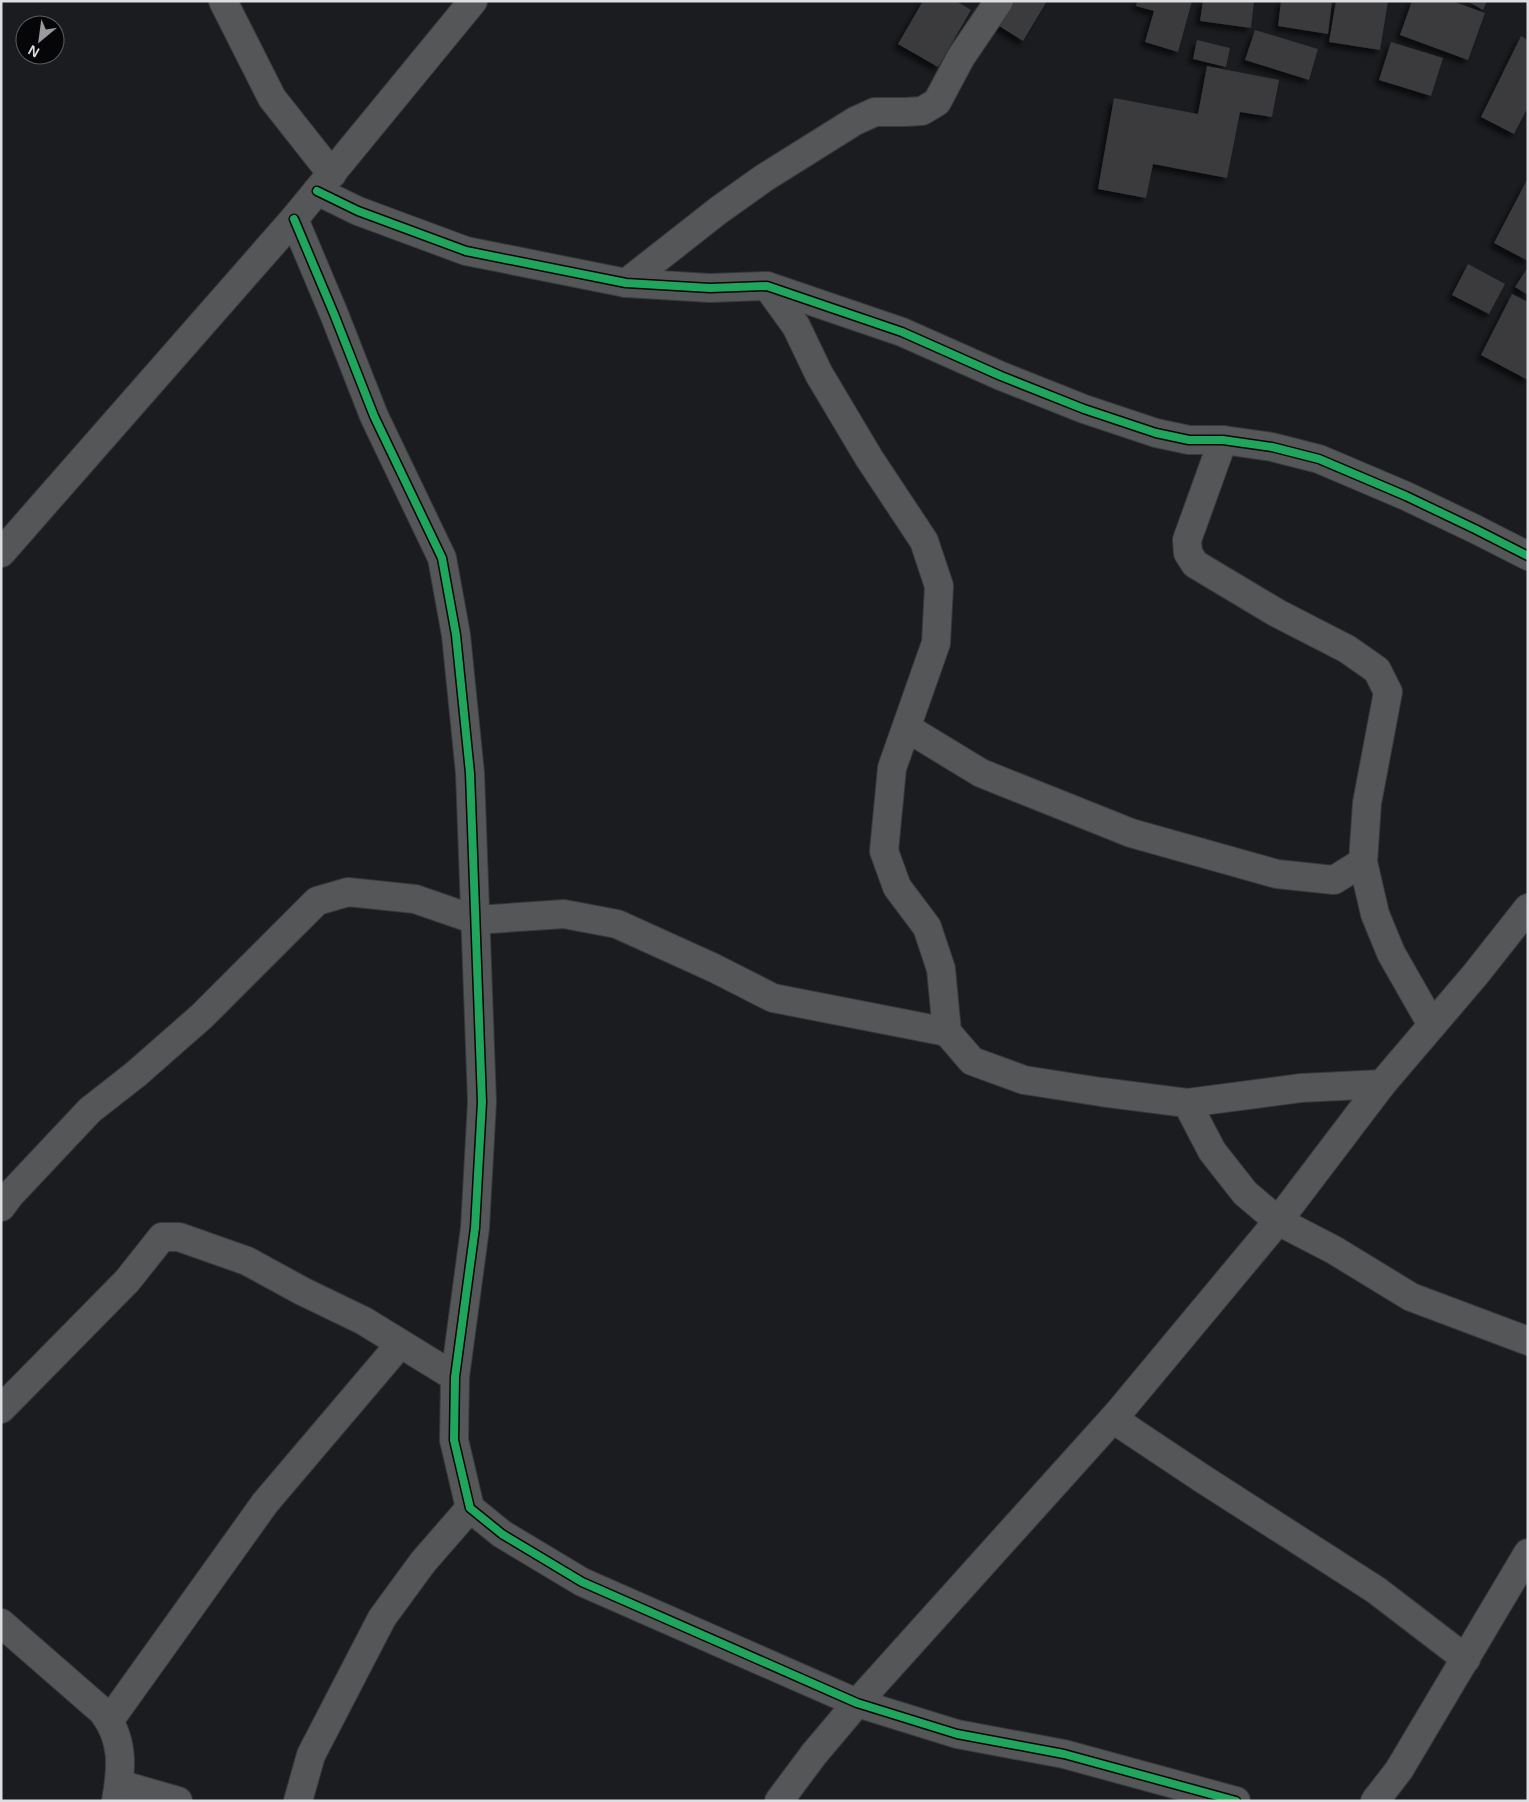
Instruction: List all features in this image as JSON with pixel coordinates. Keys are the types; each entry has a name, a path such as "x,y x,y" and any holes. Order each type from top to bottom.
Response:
{"street":[{"path":"223,1 272,98 324,183 358,211 466,250 626,283 710,288 767,286 902,332 1001,376 1084,409 1147,430 1189,440 1223,440 1272,447 1319,459 1424,504 1528,556"},
{"path":"1,553 294,219 474,1"},
{"path":"626,283 719,210 764,178 855,121 875,112 922,111 937,102 961,57 999,1"},
{"path":"294,219 374,416 442,558 456,635 470,773 482,1102 475,1228 455,1377 454,1440 470,1508 502,1534 582,1582 857,1703 957,1734 1064,1754 1236,1801"},
{"path":"767,286 796,326 820,374 869,458 924,541 939,586 936,643 892,768 884,851 897,887 927,927 941,969 947,1032 972,1061 1024,1080 1187,1103 1301,1088 1382,1084"},
{"path":"1223,440 1186,540 1188,553 1194,564 1277,613 1347,649 1377,670 1388,692 1367,803 1363,862 1375,914 1391,953 1432,1025"},
{"path":"907,728 981,774 1131,833 1277,874 1334,880 1363,862"},
{"path":"1,1207 90,1110 136,1074 202,1016 317,901 348,892 416,899 476,920 564,914 618,924 714,968 773,998 947,1032"},
{"path":"779,1801 814,1754 857,1703 1113,1419 1278,1221 1382,1084 1475,975 1528,908"},
{"path":"1187,1103 1212,1151 1245,1192 1278,1221 1334,1250 1411,1297 1528,1341"},
{"path":"1,1409 128,1281 162,1237 179,1237 247,1261 302,1292 364,1322 455,1377"},
{"path":"109,1721 265,1503 400,1344"},
{"path":"1113,1419 1376,1590 1466,1659"},
{"path":"298,1801 311,1755 382,1618 423,1562 470,1508"},
{"path":"1375,1801 1399,1770 1528,1552"},
{"path":"1,1624 103,1712 119,1745 118,1792 178,1801"}],"building":[{"path":"923,1 956,1 971,10 938,67 898,44"},
{"path":"1010,1 1047,1 1023,41 996,24"},
{"path":"1137,1 1192,1 1178,52 1145,42 1154,11 1136,6"},
{"path":"1203,1 1254,1 1251,28 1200,21"},
{"path":"1281,1 1332,1 1328,34 1278,26"},
{"path":"1336,1 1388,1 1380,50 1329,42"},
{"path":"1412,1 1452,1 1485,13 1468,60 1400,35"},
{"path":"1467,1 1487,1 1483,10"},
{"path":"1255,30 1318,49 1309,80 1245,60"},
{"path":"1521,36 1528,40 1528,110 1514,134 1481,117"},
{"path":"1197,40 1230,48 1226,67 1193,59"},
{"path":"1391,42 1443,58 1431,96 1379,80"},
{"path":"1207,66 1279,80 1272,117 1240,112 1227,178 1153,164 1146,198 1098,189 1114,98 1198,114"},
{"path":"1528,178 1528,261 1494,243"},
{"path":"1468,264 1505,284 1489,314 1452,295"},
{"path":"1528,267 1528,295 1515,287"},
{"path":"1512,294 1528,302 1528,380 1481,355"}],"cycle path":[{"path":"317,191 358,211 466,251 626,283 710,288 767,286 902,332 1001,376 1084,409 1156,433 1189,440 1223,440 1272,447 1319,459 1406,496 1528,556"},
{"path":"294,219 374,416 442,558 456,635 470,773 482,1102 475,1228 455,1377 454,1440 470,1508 502,1534 582,1582 857,1703 957,1734 1064,1754 1236,1801"}]}
